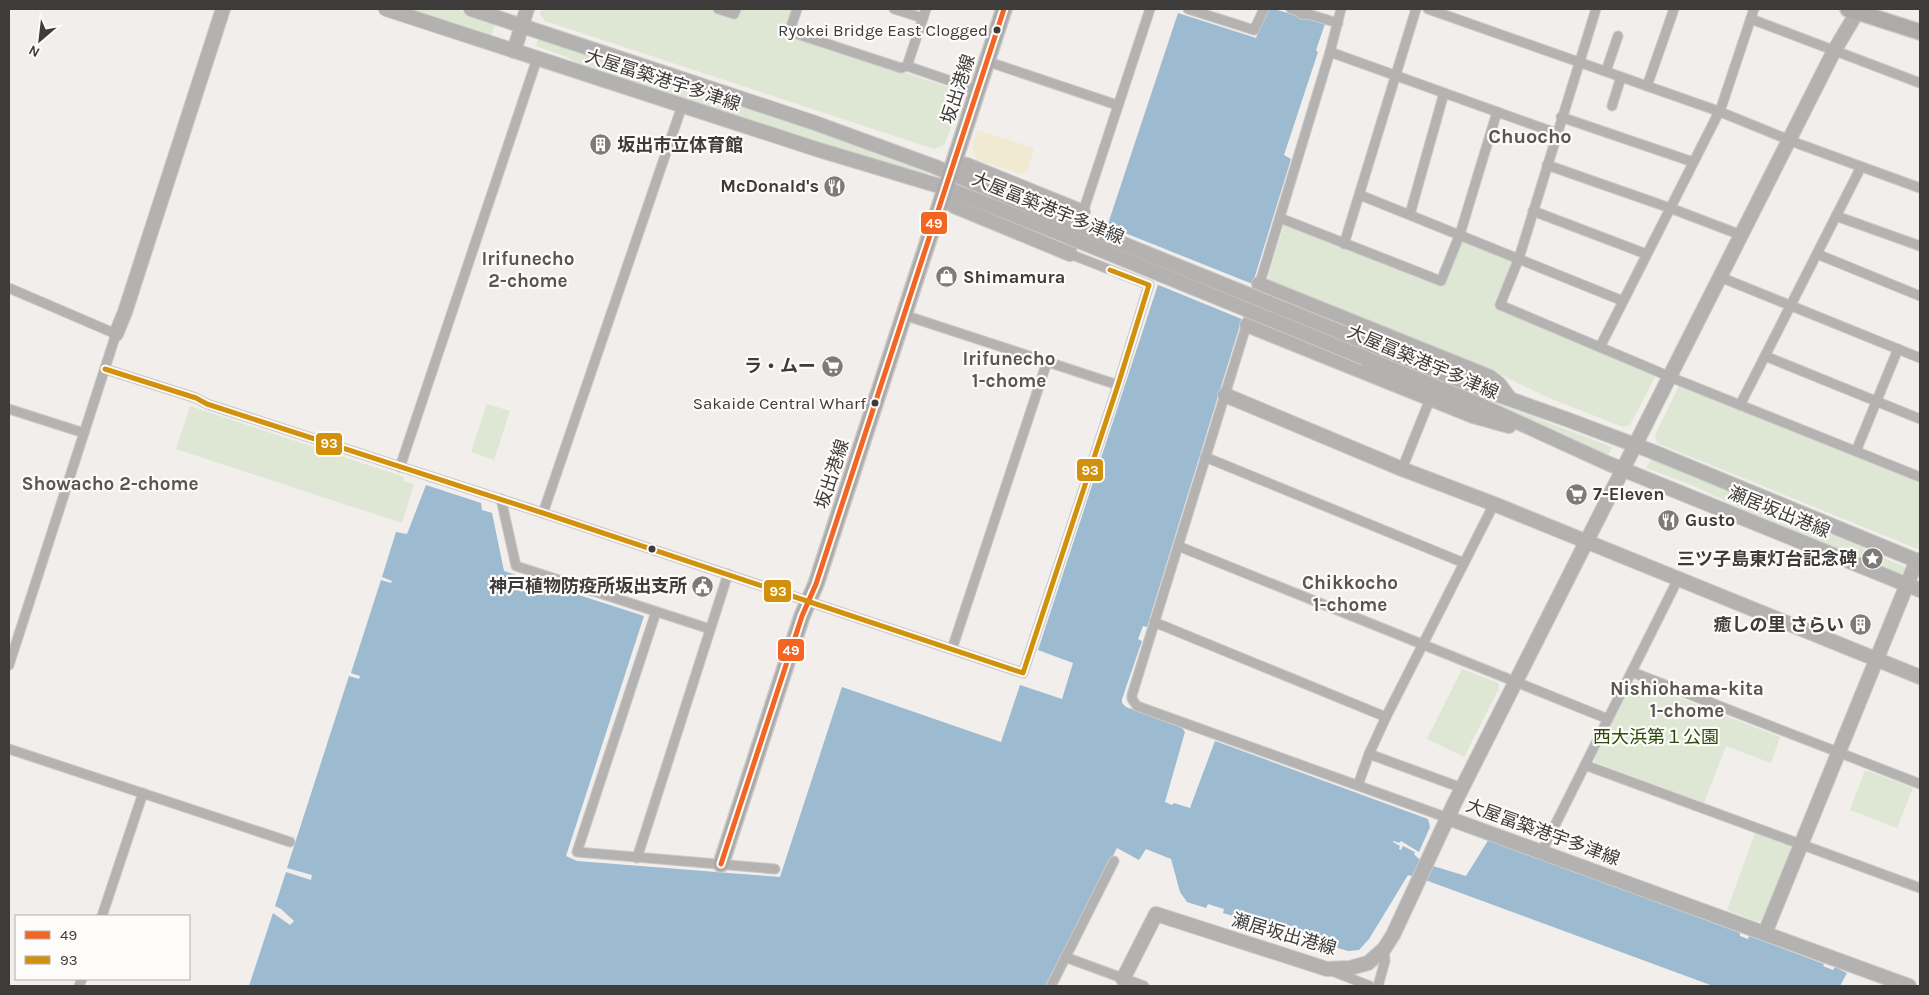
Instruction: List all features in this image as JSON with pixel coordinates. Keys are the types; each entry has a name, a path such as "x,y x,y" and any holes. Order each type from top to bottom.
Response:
{"main road":[{"path":"116,334 125,312 223,9"},
{"name":"大屋冨築港宇多津線","path":"386,9 816,150 949,180 1047,228 1478,404 1623,469"},
{"name":"大屋冨築港宇多津線","path":"471,9 788,114 949,180 1052,215 1510,400 1566,418 1635,445 1448,818 1908,986"},
{"path":"514,51 527,9"},
{"name":"坂出港線","path":"720,864 802,616 816,584 1004,9"},
{"path":"1635,445 1854,10 1920,32"},
{"path":"1070,254 954,206 950,202 949,180 960,164 967,165 1083,212"},
{"path":"1259,284 1489,376 1498,384 1510,400"},
{"path":"1247,325 1473,416 1558,441"},
{"path":"1225,394 1402,468 1920,677"},
{"name":"瀬居坂出港線","path":"1635,445 1919,561"},
{"name":"瀬居坂出港線","path":"1623,469 1914,587"},
{"path":"1765,933 1877,660 1914,587 1919,561"},
{"name":"瀬居坂出港線","path":"1121,982 1156,914 1327,969 1340,970 1368,963 1384,949 1393,935 1417,880 1448,818"}],"street":[{"path":"718,9 734,14 736,9"},
{"path":"797,9 791,28 794,33 901,68 908,66 977,90"},
{"path":"894,9 925,13 908,66"},
{"path":"105,369 1023,672 1149,286 1070,254 1117,105 1150,9"},
{"path":"1188,9 1254,30 1264,9"},
{"path":"1341,9 1280,218 1154,622 1132,699 1137,706 1448,818"},
{"path":"1344,244 1416,9"},
{"path":"1428,9 1458,13 1579,61 1718,111 1920,188"},
{"path":"1596,9 1556,133 1519,258 1500,306 1670,377 1920,477"},
{"path":"1647,86 1674,9"},
{"path":"1299,10 1338,23"},
{"path":"1600,347 1721,108 1750,12 1834,51 1920,82"},
{"path":"1606,71 1618,36"},
{"path":"1330,52 1556,133"},
{"path":"400,467 537,59"},
{"path":"986,61 1117,105"},
{"path":"1612,106 1622,76"},
{"path":"1410,214 1444,93"},
{"path":"543,513 682,106"},
{"path":"1280,218 1441,281 1460,234 1497,112"},
{"path":"1562,117 1692,162"},
{"path":"1547,165 1741,235"},
{"path":"1740,404 1861,166"},
{"path":"1360,195 1623,301"},
{"path":"1533,211 1646,254"},
{"path":"1836,216 1920,246"},
{"path":"1817,254 1920,296"},
{"path":"1720,276 1920,358"},
{"path":"9,288 116,334 9,664"},
{"path":"904,315 1118,385"},
{"path":"1856,452 1898,350"},
{"path":"1765,356 1920,419"},
{"path":"952,649 1047,362"},
{"path":"1402,468 1430,399"},
{"path":"9,409 84,434"},
{"path":"1206,457 1464,563"},
{"path":"501,499 516,566 710,629"},
{"path":"1358,785 1369,754 1386,717 1494,504"},
{"path":"1178,546 1608,719"},
{"path":"636,858 728,574"},
{"path":"1542,851 1678,579"},
{"path":"656,612 577,852 775,868"},
{"path":"1154,622 1386,717"},
{"path":"1632,672 1920,784"},
{"path":"9,749 290,842"},
{"path":"1369,754 1462,788"},
{"path":"1585,765 1920,888"},
{"path":"102,915 143,794"},
{"path":"1051,986 1114,861"},
{"path":"1378,986 1385,961 1384,949"},
{"path":"1066,957 1121,982 1144,986"},
{"path":"1327,969 1370,986"}],"green space":[{"path":"409,9 454,9 496,22 491,36"},
{"path":"542,9 712,9 737,17 740,9 795,9 788,34 960,91 962,94 945,144 934,149 545,21 540,14"},
{"path":"539,36 851,141 873,153 928,173 928,175 807,139 591,69 564,56 536,46"},
{"path":"1284,224 1442,287 1459,243 1462,242 1510,261 1511,264 1495,308 1654,374 1655,377 1630,425 1623,427 1547,397 1491,370 1270,281 1268,277"},
{"path":"1682,385 1920,481 1920,550 1657,443 1655,435 1679,386"},
{"path":"1486,399 1612,447 1608,455"},
{"path":"487,404 510,411 494,460 471,452"},
{"path":"190,406 404,477 403,481 414,484 402,523 176,449"},
{"path":"1651,459 1841,536 1872,553 1905,567 1904,572 1900,574 1738,507 1694,486 1646,468"},
{"path":"1462,669 1498,683 1499,688 1464,757 1427,739"},
{"name":"西大浜第１公園","path":"1636,681 1780,737 1771,763 1726,746 1704,803 1595,762 1594,758 1632,683"},
{"path":"1865,770 1913,788 1897,828 1850,810"},
{"path":"1755,833 1790,846 1791,850 1765,919 1758,922 1727,910"}],"sand":[{"path":"977,130 1034,148 1027,171 1021,174 978,160 972,149"}],"water":[{"path":"1266,9 1274,9 1325,24 1316,50 1318,52 1284,155 1291,159 1147,627 1143,626 1138,639 1142,641 1122,699 1122,703 1126,707 1182,728 1185,732 1165,802 1190,808 1215,741 1428,819 1430,827 1419,852 1401,841 1399,843 1393,842 1400,846 1399,849 1401,850 1403,846 1415,852 1414,854 1423,863 1466,876 1489,839 1740,933 1740,936 1748,939 1749,936 1824,964 1823,966 1833,970 1835,967 1847,973 1840,986 1713,986 1408,875 1369,939 1359,950 1348,951 1223,913 1224,909 1208,904 1206,908 1187,902 1180,892 1171,859 1146,849 1139,860 1117,848 1045,986 249,986 273,913 290,925 294,921 275,906 286,872 311,880 312,875 287,868 349,676 359,679 360,676 351,673 381,580 391,583 392,581 382,577 396,532 407,534 426,485 481,503 482,510 492,513 504,571 644,616 566,856 577,861 780,877 842,687 1001,742 1020,685 1062,699 1073,663 1038,650 1169,251 1152,244 1101,245 1178,13 1256,38"}],"pier":[{"path":"1105,225 1255,285 1244,320 1156,284 1166,252 1153,247 1147,265 1098,245"}],"transit line":[{"name":"49","path":"721,864 802,616 816,584 1004,9"},
{"name":"93","path":"105,369 1023,673 1149,285 1110,270"}],"place":[{"name":"Ryokei Bridge East Clogged","path":"997,30"},
{"name":"坂出市立体育館","path":"601,145"},
{"name":"McDonald's","path":"835,186"},
{"name":"Shimamura","path":"947,277"},
{"name":"ラ・ムー","path":"832,366"},
{"name":"Sakaide Central Wharf","path":"875,403"},
{"name":"7-Eleven","path":"1577,494"},
{"name":"Gusto","path":"1669,520"},
{"name":"三ツ子島東灯台記念碑","path":"1873,559"},
{"name":"神戸植物防疫所坂出支所","path":"703,586"},
{"name":"癒しの里 さらい","path":"1860,625"}],"district":[{"name":"Chuocho","path":"1530,136"},
{"name":"Irifunecho 2-chome","path":"528,270"},
{"name":"Irifunecho 1-chome","path":"1009,370"},
{"name":"Showacho 2-chome","path":"110,484"},
{"name":"Chikkocho 1-chome","path":"1350,594"},
{"name":"Nishiohama-kita 1-chome","path":"1687,700"}]}
